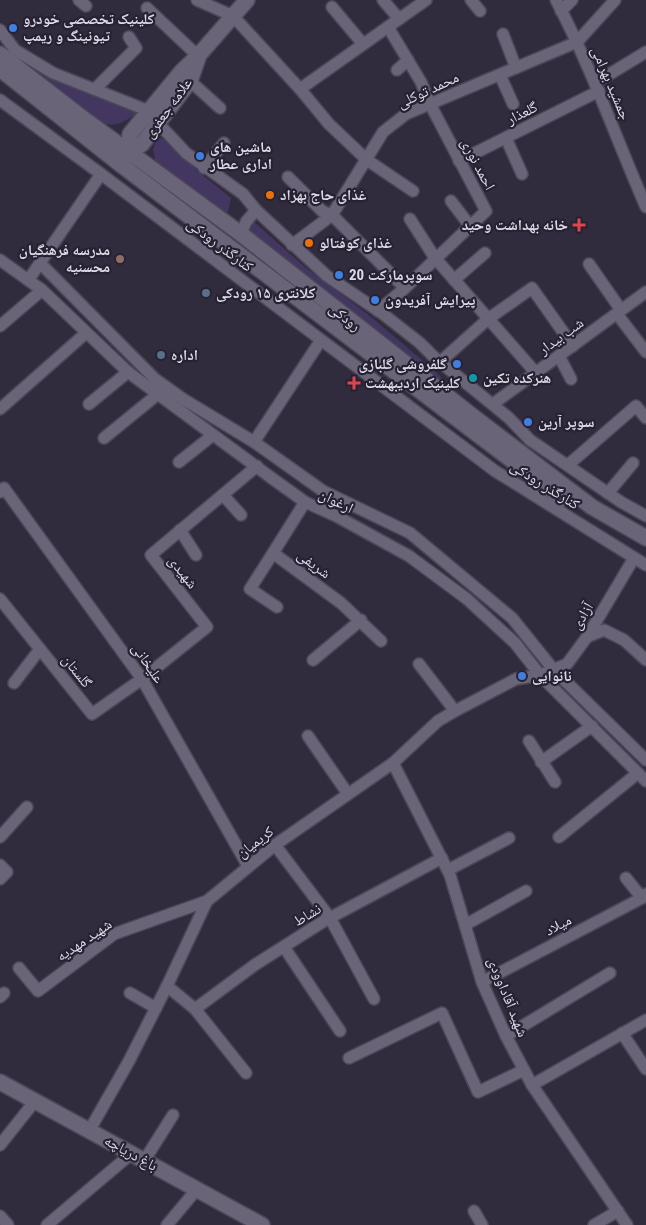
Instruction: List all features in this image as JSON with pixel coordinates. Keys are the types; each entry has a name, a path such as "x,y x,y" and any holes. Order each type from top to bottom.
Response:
{"main road":[{"name":"علامه جعفری","path":"125,158 142,144 154,117 182,71 198,56 247,0"},
{"name":"رودکی","path":"0,54 262,271 579,510 640,553"},
{"name":"علامه جعفری","path":"154,117 190,81 198,56"},
{"name":"رودکی","path":"0,69 125,158 241,234 592,508 646,538"},
{"name":"باغ دریاچه","path":"0,1082 262,1225"}],"street":[{"path":"197,0 234,16 300,89 328,124 367,160 413,192"},
{"path":"383,0 399,19"},
{"path":"300,89 426,0"},
{"path":"470,0 480,12"},
{"name":"جمشید بهرامی","path":"556,0 597,87 645,204"},
{"path":"561,11 572,0"},
{"path":"577,42 616,0"},
{"path":"332,7 363,44"},
{"path":"147,8 198,56"},
{"name":"احمد نوری","path":"378,311 405,288 486,210 430,104 421,82 388,28"},
{"path":"0,30 15,50 53,73 154,117 186,153 204,168 243,194 256,210 327,276 420,343 440,362 493,404 530,440 608,493 646,516"},
{"path":"503,34 516,68"},
{"path":"95,90 136,48 128,36"},
{"name":"محمد توکلی","path":"332,215 383,132 406,114 577,42"},
{"name":"گلعذار","path":"459,161 506,138 597,87 646,52"},
{"path":"396,70 408,60"},
{"path":"500,74 514,104"},
{"path":"190,81 220,108"},
{"name":"کنارگذر رودکی","path":"0,100 102,174 495,471 640,553 646,565"},
{"path":"506,138 522,174"},
{"path":"204,168 224,143"},
{"path":"29,279 102,174"},
{"path":"288,177 322,211 332,215 405,288"},
{"path":"451,201 470,226"},
{"path":"241,234 246,222 256,210"},
{"path":"292,245 332,215"},
{"path":"410,219 435,258 536,373"},
{"path":"454,280 485,254"},
{"name":"ارغوان","path":"0,260 42,290 128,372 305,502 338,517 409,556 467,599 515,644 540,675 642,777"},
{"name":"ارغوان","path":"40,263 155,379 191,404 254,442 323,491 410,533 512,618 553,669 646,760"},
{"path":"589,264 646,352"},
{"path":"250,286 262,271"},
{"path":"440,362 488,319 532,288 573,346"},
{"path":"0,326 42,290"},
{"name":"شب بیدار","path":"493,404 646,292"},
{"path":"296,321 308,306"},
{"path":"0,409 86,333"},
{"path":"254,442 321,340"},
{"path":"559,356 571,379"},
{"path":"89,404 128,372"},
{"path":"104,438 158,394"},
{"path":"568,465 636,406 646,418"},
{"path":"179,462 213,435"},
{"path":"608,493 633,463"},
{"name":"شهیدی","path":"142,678 207,627 151,555 257,466"},
{"name":"علیخانی","path":"2,490 142,678 248,866"},
{"path":"223,495 241,515"},
{"name":"شریفی","path":"305,502 273,553 341,603 361,620 380,641"},
{"path":"388,545 396,526"},
{"path":"180,530 196,555"},
{"path":"273,553 250,589 277,607"},
{"name":"آزادی","path":"540,675 567,664 588,637 640,553"},
{"name":"گلستان","path":"0,599 92,714 142,678"},
{"path":"313,660 361,620"},
{"path":"588,637 604,630 624,640 646,660"},
{"path":"14,683 40,649"},
{"path":"419,664 455,711"},
{"name":"کریمیان","path":"89,1130 156,1008 206,901 275,845 394,763 438,722 516,679 540,675"},
{"path":"541,762 592,726"},
{"path":"308,736 348,794"},
{"path":"529,741 554,782"},
{"path":"622,758 634,748"},
{"name":"شهید آقاداوودی","path":"394,763 448,870 482,982 506,1036 532,1085 627,1225"},
{"path":"560,837 642,777"},
{"path":"0,837 27,807"},
{"path":"448,870 509,838"},
{"path":"275,845 330,918 374,999"},
{"name":"نشاط","path":"195,1010 256,964 284,946 330,918 442,858"},
{"path":"0,865 7,872 0,879"},
{"path":"626,878 644,896"},
{"path":"465,925 526,891"},
{"name":"میلاد","path":"482,982 644,896"},
{"name":"شهید مهدیه","path":"19,968 38,991 114,934 206,901"},
{"path":"284,946 340,1031"},
{"path":"506,1036 610,973"},
{"path":"167,986 195,1010 246,1073"},
{"path":"130,992 156,1008"},
{"path":"349,1058 442,1013 478,1092 524,1070"},
{"path":"532,1085 646,1020"},
{"path":"622,1033 646,1069"},
{"path":"0,1145 35,1101"},
{"path":"47,1225 138,1157 173,1115"},
{"path":"167,1225 197,1189"},
{"path":"474,1211 482,1225"},
{"path":"594,1225 618,1211"},
{"path":"0,1216 8,1225"}],"shaded area":[{"path":"15,61 138,113 117,124 102,123 95,120"},
{"path":"157,137 164,139 199,172 231,198 227,216 156,164 153,150"},
{"path":"253,221 306,268 370,316 435,371 467,405 246,234"}],"place":[{"name":"کلینیک تخصصی خودرو تیونینگ و ریمپ","path":"13,28"},
{"name":"ماشین های اداری عطار","path":"200,156"},
{"name":"غذای حاج بهزاد","path":"270,195"},
{"name":"خانه بهداشت وحید","path":"579,225"},
{"name":"غذای کوفتالو","path":"309,243"},
{"name":"مدرسه فرهنگیان محسنیه","path":"120,259"},
{"name":"سوپرمارکت 20","path":"339,275"},
{"name":"کلانتری ۱۵ رودکی","path":"206,293"},
{"name":"پیرایش آفریدون","path":"375,300"},
{"name":"اداره","path":"161,355"},
{"name":"گلفروشی گلبازی","path":"457,364"},
{"name":"هنرکده تکین","path":"473,378"},
{"name":"کلینیک اردیبهشت","path":"354,383"},
{"name":"سوپر آرین","path":"528,422"},
{"name":"نانوایی","path":"522,676"}]}
